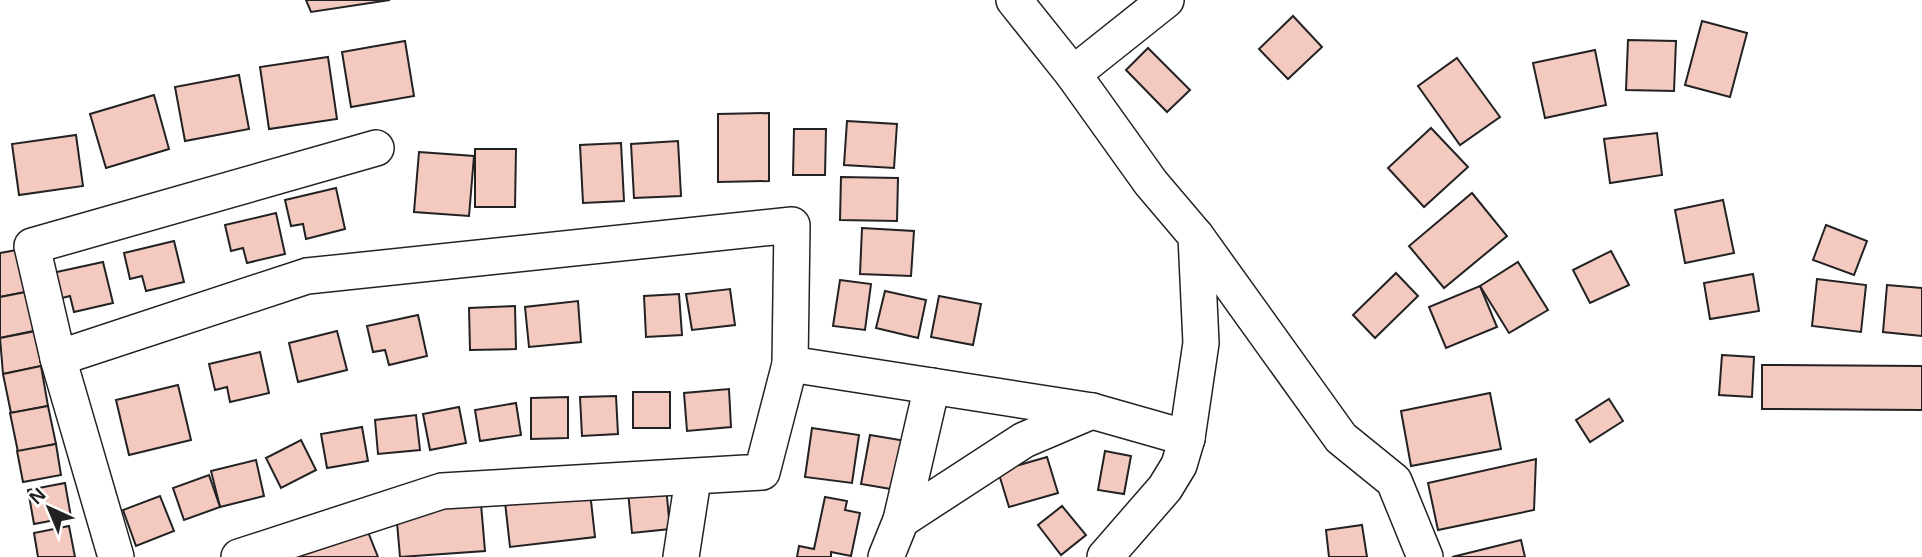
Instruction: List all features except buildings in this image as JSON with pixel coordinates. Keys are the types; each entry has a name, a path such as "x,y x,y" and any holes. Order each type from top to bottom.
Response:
{"street":[{"path":"1014,0 1073,74 1151,183 1196,236 1341,438 1394,481 1425,557"},
{"path":"1073,74 1166,0"},
{"path":"116,557 58,358 32,246 376,148"},
{"path":"58,358 307,276 792,225 790,364 762,472 442,491 239,557"},
{"path":"1105,557 1165,488 1179,465 1187,438 1201,343 1196,236"},
{"path":"790,364 1091,411 1187,438"},
{"path":"886,557 901,520 932,386"},
{"path":"901,520 1024,440 1091,411"},
{"path":"681,557 691,492 689,477"}]}
